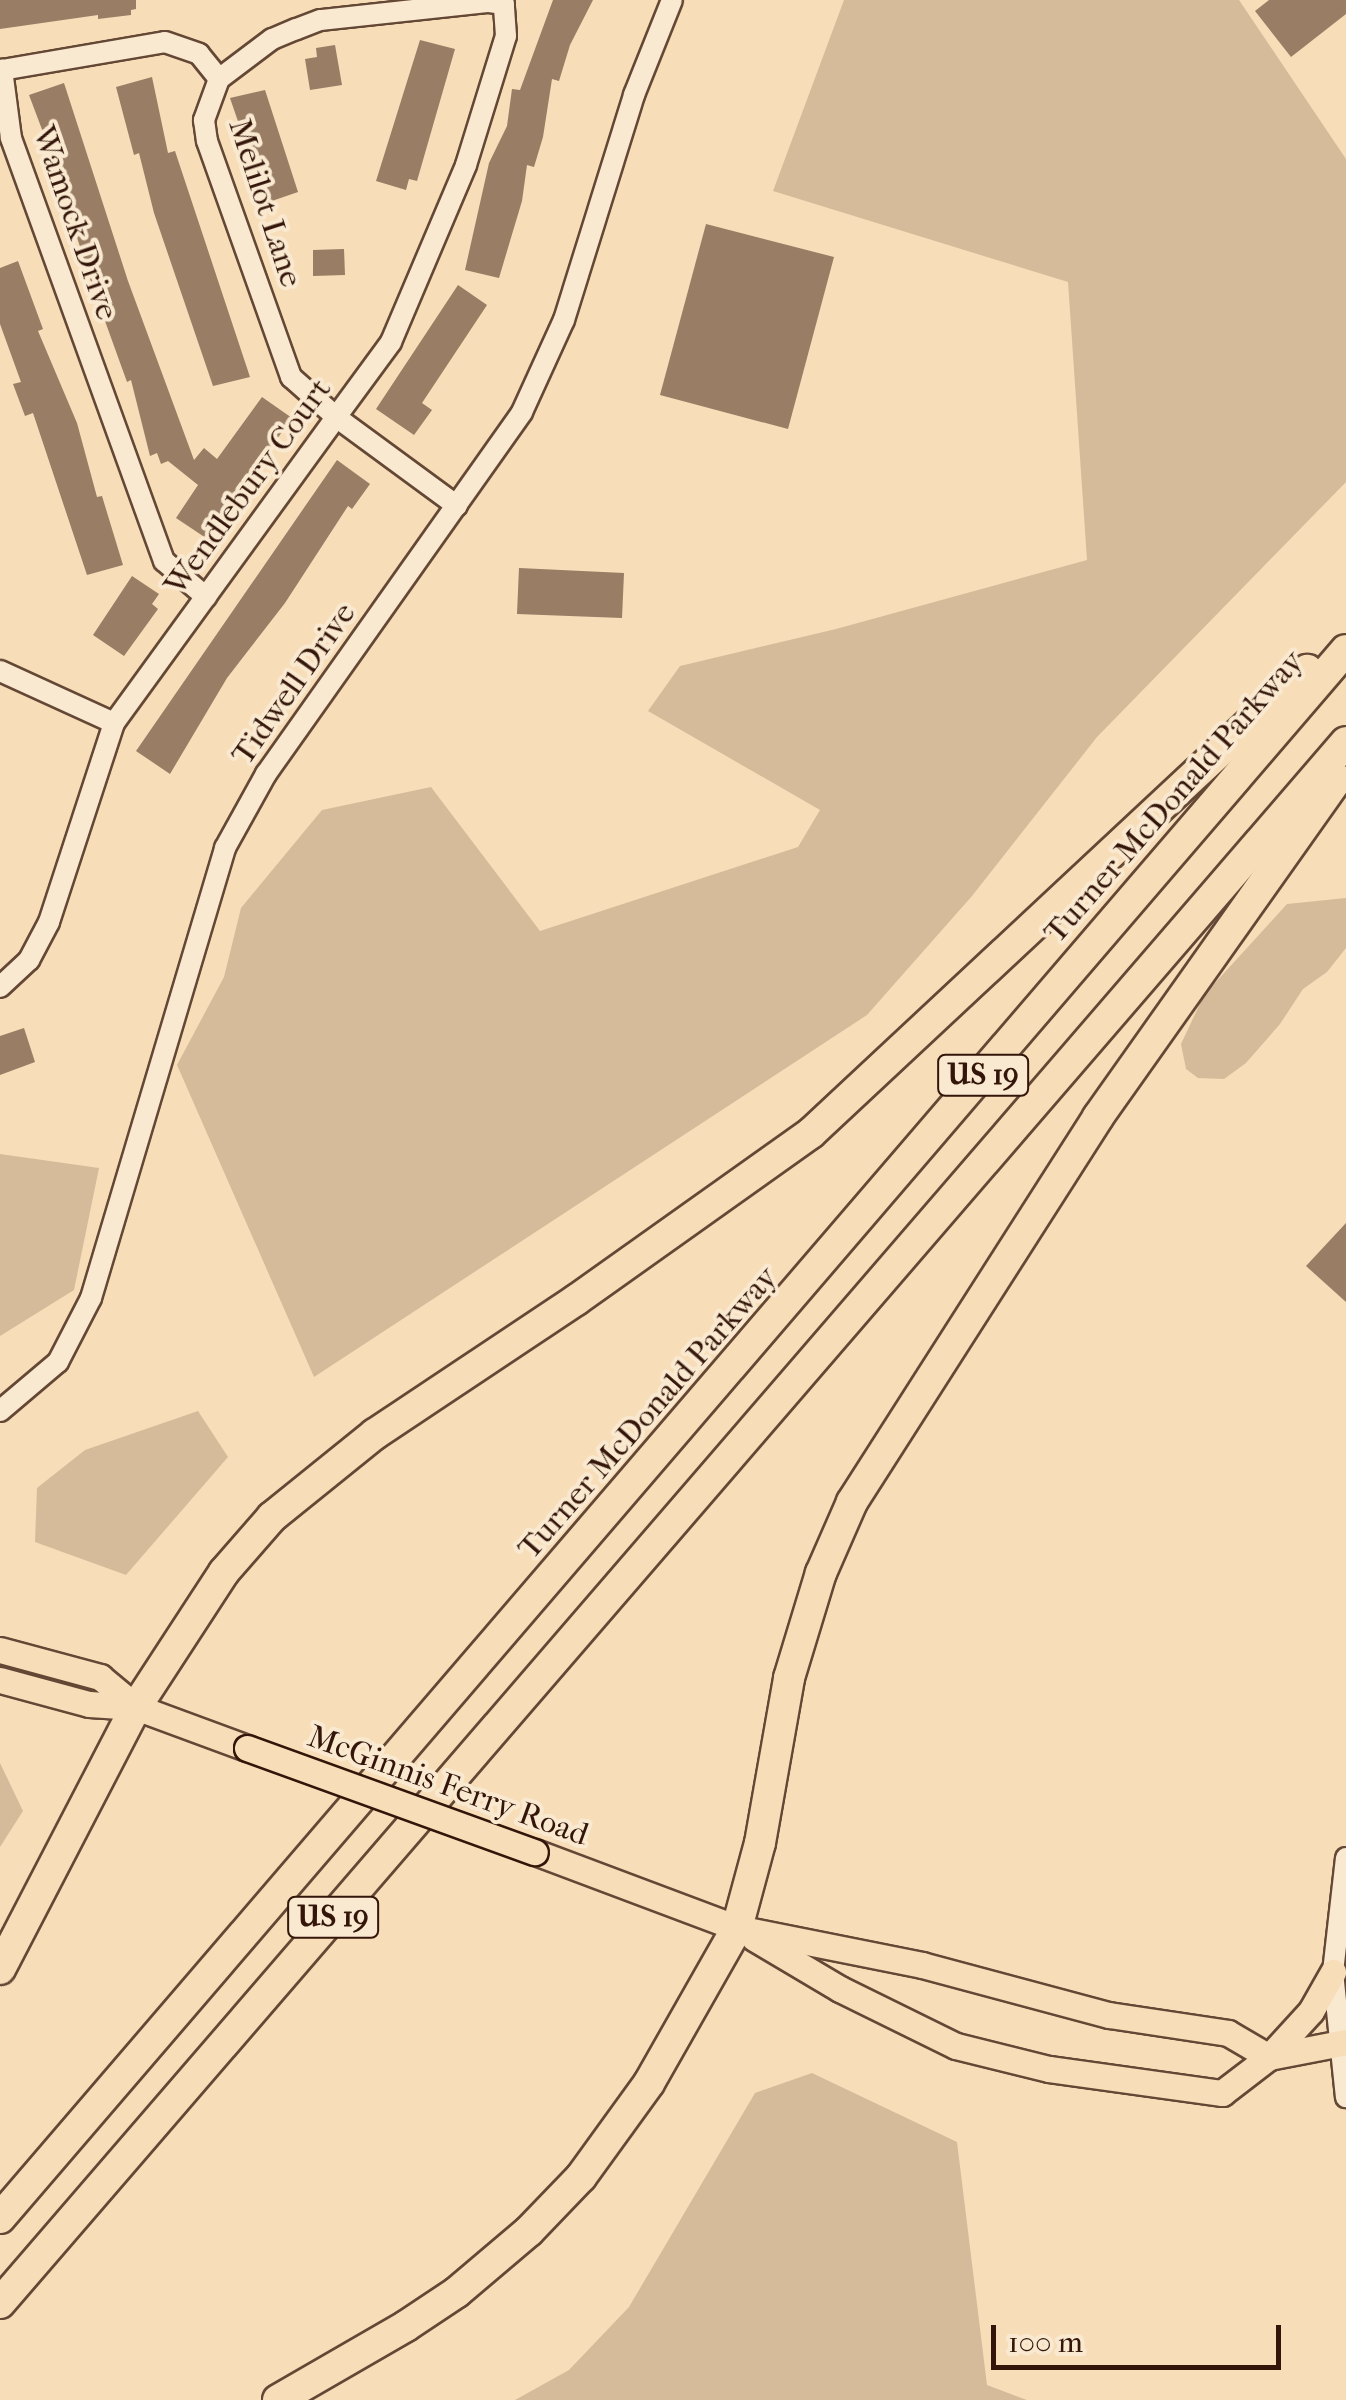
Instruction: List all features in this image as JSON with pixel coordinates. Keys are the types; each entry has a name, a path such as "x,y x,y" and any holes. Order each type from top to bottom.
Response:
{"highway":[{"path":"0,1968 136,1707 224,1572 272,1517 374,1434 576,1300 811,1133 1346,634"},
{"name":"Turner McDonald Parkway","path":"0,2218 1346,650"},
{"name":"US 19","path":"0,2303 1346,742"},
{"path":"278,2400 457,2292 529,2231 582,2177 649,2083 737,1928 760,1843 789,1678 821,1573 852,1502 1098,1117 1346,766"}],"main road":[{"name":"McGinnis Ferry Road","path":"0,1650 100,1677 136,1707"},
{"name":"McGinnis Ferry Road","path":"0,1680 89,1704 136,1707 737,1928 922,1965 1110,2015 1228,2032 1268,2057"},
{"name":"McGinnis Ferry Road","path":"737,1928 840,1989 956,2046 1114,2080 1222,2093 1268,2057 1344,2042"},
{"path":"1268,2057 1311,2011 1332,1972"}],"street":[{"name":"Tidwell Drive","path":"0,1411 58,1362 91,1298 225,848 266,774 522,412 564,320 634,94 672,0"},
{"name":"Melilot Lane","path":"457,506 336,417 291,377 207,141 204,120 219,79 272,39 320,20 488,2 504,4"},
{"name":"Wendlebury Court","path":"0,988 29,960 49,922 114,723 391,342 466,164 506,36 504,4"},
{"name":"Wamock Drive","path":"206,597 164,561 11,138 2,70 165,42 199,54 219,79"},
{"path":"0,671 114,723"},
{"path":"1346,1858 1332,1972 1344,2042 1346,2097"}],"shaded area":[{"path":"844,0 1239,0 1346,159 1346,482 1097,737 972,896 867,1015 314,1377 177,1065 224,977 241,908 322,810 431,787 540,931 798,847 820,810 648,711 680,666 836,629 1087,560 1068,282 773,191"},
{"path":"1346,898 1346,948 1327,972 1303,989 1280,1024 1246,1063 1224,1079 1198,1078 1186,1069 1181,1044 1204,995 1287,904"},
{"path":"0,1154 99,1168 74,1290 0,1336"},
{"path":"198,1411 228,1457 126,1575 35,1542 37,1488 85,1450"},
{"path":"0,1763 23,1811 0,1847"},
{"path":"812,2073 957,2142 987,2385 1027,2400 515,2400 569,2370 629,2307 755,2093"}],"building":[{"path":"0,0 136,0 136,9 131,10 131,15 98,19 98,15 0,29"},
{"path":"553,0 593,0 570,45 559,81 552,79 543,137 534,167 527,165 522,201 499,278 465,270 489,163 507,126 512,89 520,90"},
{"path":"1269,0 1346,0 1346,14 1291,57 1255,11"},
{"path":"420,40 455,49 417,181 409,179 406,190 376,181"},
{"path":"335,45 342,85 310,90 305,59 317,57 316,48"},
{"path":"152,77 168,153 175,151 250,377 213,386 154,213 139,153 134,155 116,87"},
{"path":"64,83 128,281 194,460 204,448 217,459 262,397 292,418 206,538 176,518 198,485 168,461 161,464 157,453 150,456 131,380 127,382 92,285 71,218 75,217 29,95"},
{"path":"265,90 298,192 266,203 230,98"},
{"path":"706,224 834,257 788,429 660,395"},
{"path":"344,249 345,275 313,276 313,250"},
{"path":"18,261 43,329 38,331 77,423 97,497 102,496 123,565 87,575 33,413 25,416 13,384 21,382 0,324 0,268"},
{"path":"458,285 487,305 422,403 432,410 414,435 376,409"},
{"path":"337,460 370,484 352,509 348,506 285,603 227,678 170,774 136,751"},
{"path":"519,568 624,573 622,618 517,614"},
{"path":"132,576 159,594 152,604 158,609 124,656 93,635"},
{"path":"24,1028 35,1062 0,1075 0,1036"},
{"path":"1346,1223 1346,1302 1306,1266"}]}
